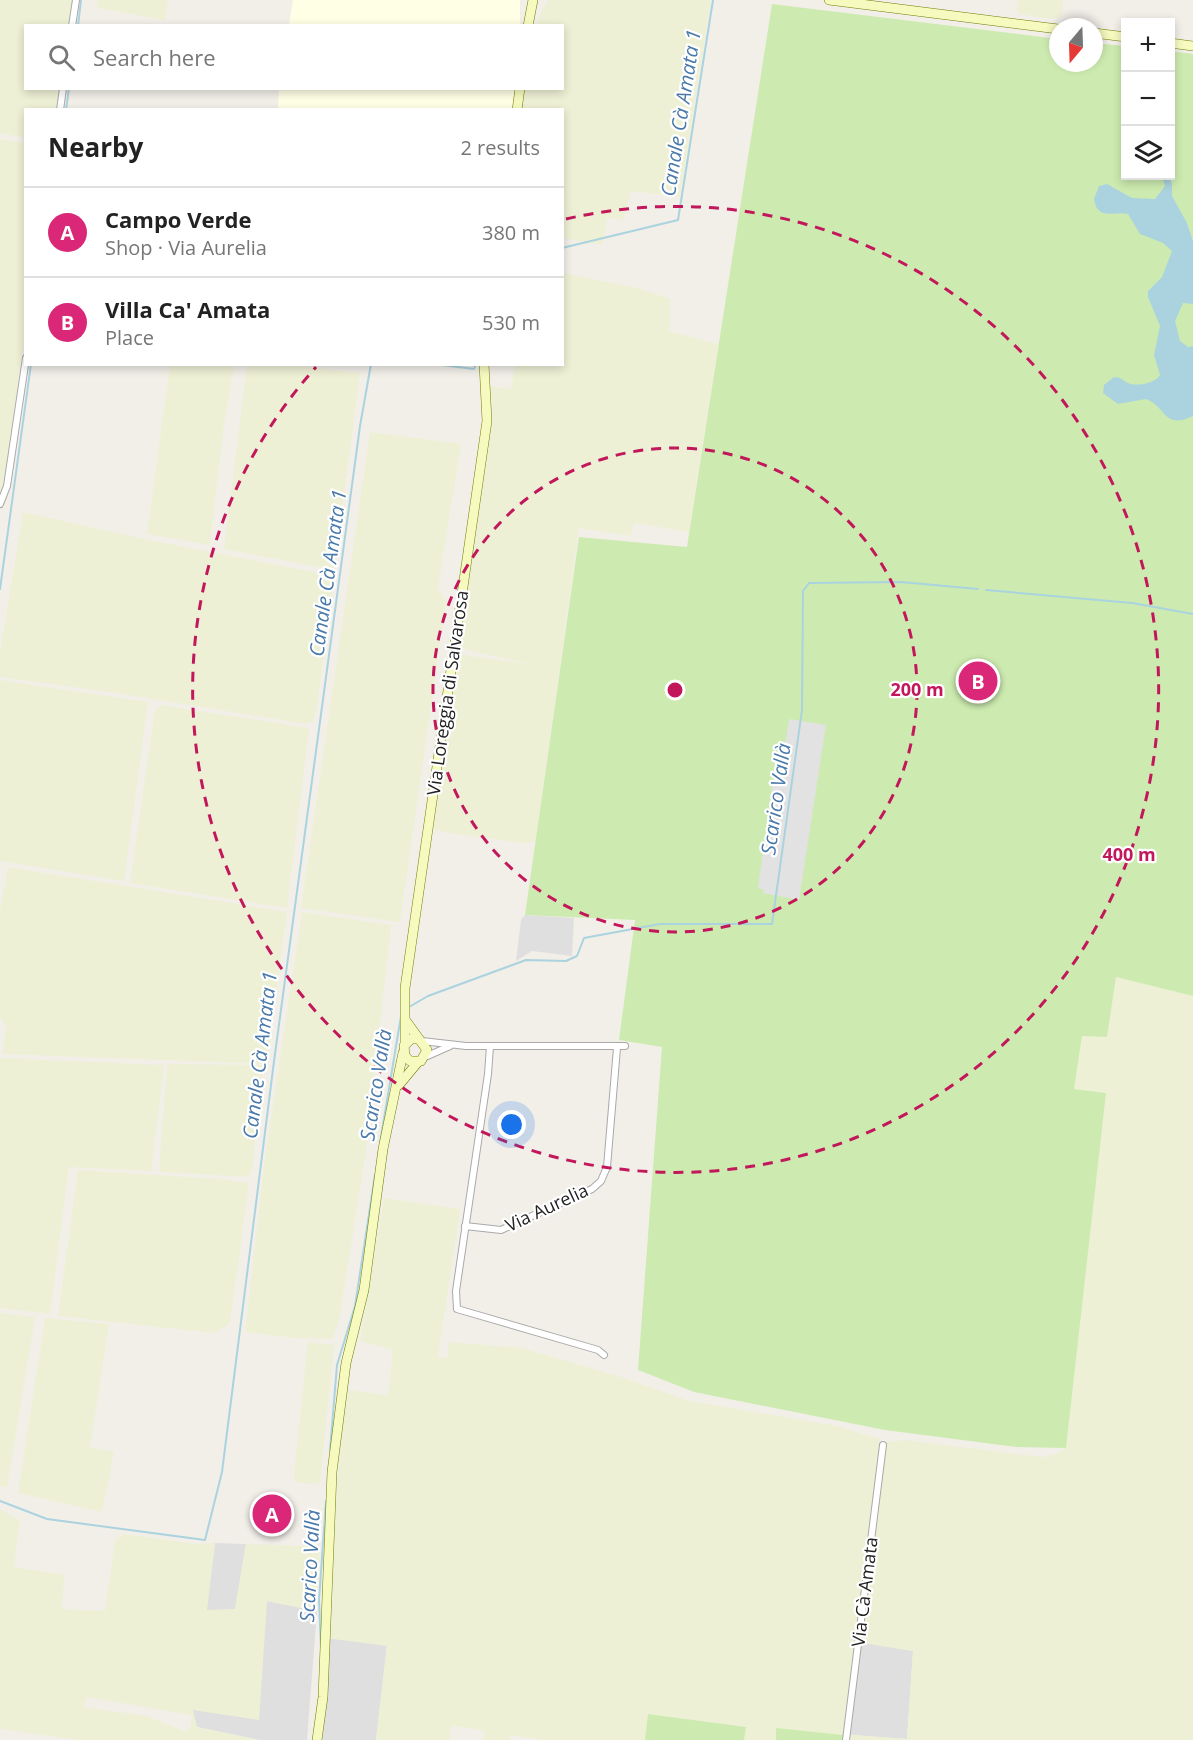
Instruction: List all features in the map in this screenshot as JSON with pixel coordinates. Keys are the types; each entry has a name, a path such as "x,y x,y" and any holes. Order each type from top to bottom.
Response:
{"street":[{"path":"72,24 76,0"},
{"path":"529,0 529,21"},
{"path":"529,21 533,0"},
{"path":"829,0 1049,28"},
{"path":"1103,34 1121,36"},
{"path":"1175,44 1193,46"},
{"path":"60,108 63,90"},
{"path":"517,108 519,90"},
{"path":"0,504 9,479 25,366"},
{"name":"Via Loreggia di Salvarosa","path":"317,1740 323,1697 332,1472 346,1363 364,1290 383,1149 404,1048 405,988 487,421 484,366"},
{"path":"405,1015 427,1050 422,1059"},
{"path":"452,1045 422,1059 407,1059 404,1048 411,1039 452,1045 617,1048 625,1046"},
{"path":"490,1046 488,1074 456,1291 458,1310 598,1350 604,1355"},
{"name":"Via Aurelia","path":"465,1226 501,1230 588,1191 601,1181 607,1167 617,1048"},
{"name":"Via Loreggia di Salvarosa","path":"397,1087 422,1059"},
{"name":"Via Cà Amata","path":"846,1740 883,1445"}],"shaded area":[{"path":"0,0 73,0 69,24 24,24 24,90 60,90 57,108 24,108 24,138 0,133"},
{"path":"96,0 168,0 165,20 98,8"},
{"path":"293,0 520,0 520,24 289,24"},
{"path":"549,0 711,0 680,197 631,191 624,220 607,218 602,245 564,238 564,108 521,108 524,90 564,90 564,24 537,24 542,10"},
{"path":"1018,0 1063,0 1062,17 1049,19 1019,14 1016,9"},
{"path":"279,90 519,90 516,108 278,108"},
{"path":"0,139 24,143 24,341 4,483 0,494"},
{"path":"564,273 641,289 670,299 669,331 718,344 689,532 634,523 631,536 579,528 534,842 523,843 435,830 458,654 533,665 459,648 488,386 511,389 515,366 564,366"},
{"path":"170,366 234,366 224,424 210,545 147,534"},
{"path":"247,366 295,366 360,373 334,570 224,549"},
{"path":"370,432 461,444 438,588 446,601 400,922 301,908"},
{"path":"23,512 144,539 334,576 317,707 313,722 305,724 117,693 0,677 0,653"},
{"path":"0,680 148,702 124,881 0,861"},
{"path":"161,705 309,728 287,908 130,883 155,710"},
{"path":"789,719 826,725 799,900 763,893 764,890 758,888 777,752 784,753"},
{"path":"8,867 287,912 267,1064 2,1054 6,1027 0,1017 0,911"},
{"path":"302,912 391,925 365,1159 339,1320 333,1339 295,1338 245,1332 264,1166"},
{"path":"525,915 574,918 572,956 532,951 516,961 521,920"},
{"path":"1116,977 1193,996 1193,1740 843,1740 843,1735 776,1729 776,1740 744,1740 745,1727 649,1714 645,1740 543,1740 511,1735 510,1740 483,1740 484,1730 452,1726 449,1740 376,1740 387,1646 327,1638 332,1540 346,1390 388,1395 393,1350 360,1341 384,1198 460,1209 438,1357 447,1358 449,1342 522,1348 621,1377 689,1401 837,1426 880,1439 861,1610 885,1442 905,1440 1043,1457 1056,1454 1066,1448 1106,1093 1074,1089 1082,1035 1107,1037","holes":["857,1642 913,1651 907,1739 843,1734"]},
{"path":"0,1058 164,1065 151,1171 69,1167 50,1314 0,1308"},
{"path":"167,1064 263,1065 252,1170 249,1177 159,1172"},
{"path":"78,1170 249,1183 230,1323 214,1333 58,1316"},
{"path":"0,1313 35,1317 7,1488 0,1485"},
{"path":"45,1318 109,1324 90,1447 114,1452 102,1512 18,1493"},
{"path":"308,1342 334,1345 320,1483 309,1484 295,1482 294,1473"},
{"path":"0,1509 20,1521 14,1567 65,1575 61,1609 105,1611 115,1541 123,1534 196,1544 215,1543 207,1610 235,1609 246,1544 320,1547 317,1611 267,1601 259,1720 193,1710 197,1727 259,1740 78,1740 0,1729","holes":["86,1697 192,1715 190,1728 184,1731 147,1716 84,1707"]},
{"path":"215,1543 246,1544 235,1610 206,1610"},
{"path":"267,1601 317,1611 307,1740 259,1740 197,1727 192,1715 193,1710"},
{"path":"327,1638 387,1645 376,1740 320,1740"},
{"path":"857,1641 913,1651 907,1739 843,1735"}],"green space":[{"path":"772,4 1049,38 1049,72 1103,72 1103,44 1121,46 1121,180 1175,180 1175,52 1193,54 1193,996 1116,977 1107,1037 1082,1036 1074,1089 1106,1093 1066,1448 1016,1447 885,1430 694,1392 638,1370 662,1047 619,1040 635,920 525,915 579,537 687,547"},
{"path":"648,1714 746,1727 744,1740 645,1740"},
{"path":"776,1728 843,1735 843,1740 776,1740"}],"water":[{"path":"1163,180 1170,180 1172,196 1187,223 1193,241 1193,304 1183,303 1175,321 1180,341 1188,347 1193,346 1193,416 1183,420 1170,419 1146,399 1118,404 1103,393 1104,385 1114,377 1136,385 1146,384 1160,375 1154,355 1160,326 1148,297 1148,291 1162,277 1172,251 1163,243 1140,234 1128,214 1103,213 1096,206 1094,199 1099,186 1107,184 1132,198 1155,199 1165,186"}],"waterway":[{"path":"78,24 81,0"},
{"name":"Canale Cà Amata 1","path":"564,248 678,220 713,0"},
{"path":"66,108 69,90"},
{"path":"0,589 31,366"},
{"name":"Canale Cà Amata 1","path":"0,1501 47,1519 205,1540 222,1472 306,818 360,426 371,366"},
{"name":"Canale Cà Amata 1","path":"450,366 474,369 475,366"},
{"name":"Scarico Vallà","path":"409,1007 428,996 526,960 566,961 577,956 584,938 660,924 772,924 802,710 803,591 809,583 901,582 978,589"},
{"name":"Scarico Vallà","path":"986,590 1132,603 1193,614"},
{"name":"Scarico Vallà","path":"380,1143 401,1016"},
{"name":"Scarico Vallà","path":"330,1450 337,1365 355,1306 375,1175"},
{"name":"Scarico Vallà","path":"321,1648 319,1600 326,1501"}],"place":[{"name":"Villa Ca' Amata","path":"978,681"},
{"name":"Campo Verde","path":"272,1514"}]}
